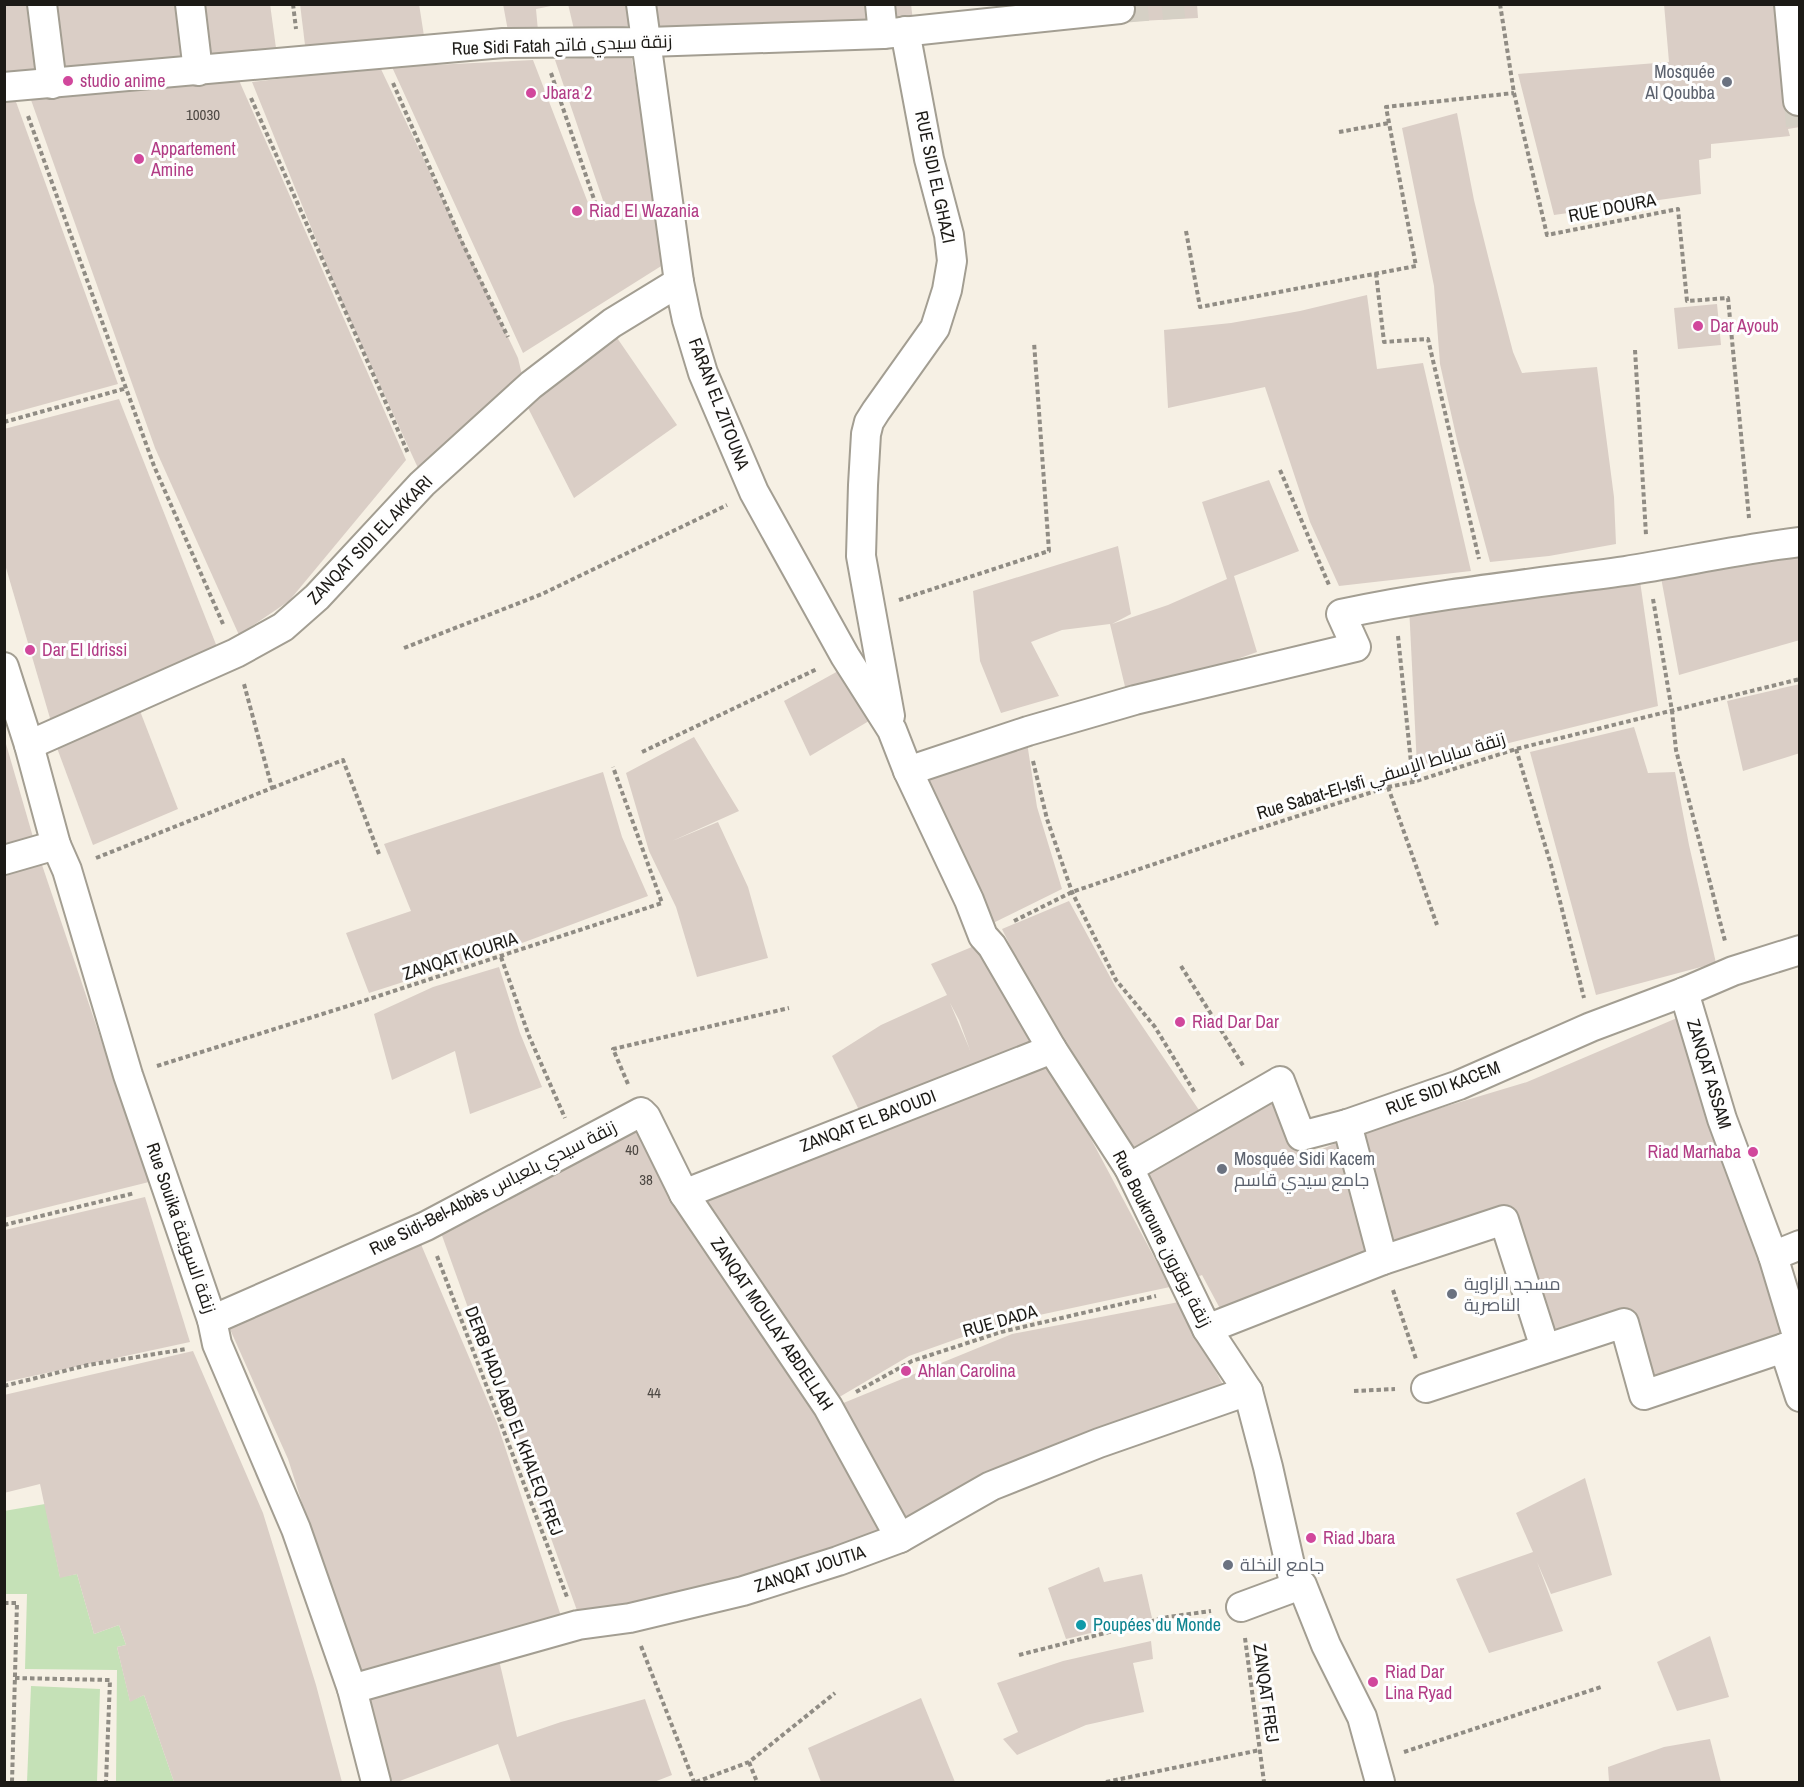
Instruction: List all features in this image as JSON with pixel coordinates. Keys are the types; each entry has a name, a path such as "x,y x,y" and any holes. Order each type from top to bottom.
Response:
{"street":[{"path":"42,4 52,84"},
{"path":"190,4 198,71"},
{"name":"FARAN EL ZITOUNA","path":"641,4 679,282 687,320 703,372 754,492 845,656 892,730"},
{"name":"RUE SIDI EL GHAZI","path":"880,4 894,33 949,235 952,261 947,290 936,328 876,411 869,422 866,434 861,556 892,730"},
{"path":"1789,4 1798,101"},
{"name":"Rue Sidi Fatah زنقة سيدي فاتح","path":"11,87 503,43 648,42 894,33 1112,8"},
{"name":"ZANQAT SIDI EL AKKARI","path":"29,746 236,653 284,627 317,597 422,484 531,385 612,323 679,282"},
{"path":"908,771 1028,731 1135,700 1356,647 1341,614 1395,602 1647,568 1751,547 1800,542"},
{"name":"Rue Souika زنقة السويقة","path":"4,667 128,1075 215,1332 296,1529 351,1689 376,1782"},
{"name":"Rue Boukroune زنقة بوقرون","path":"892,730 908,771 969,900 983,936 992,946 1052,1049 1129,1168 1207,1329 1248,1391 1295,1587"},
{"path":"4,860 61,857"},
{"name":"RUE SIDI KACEM","path":"1129,1168 1280,1081 1301,1136 1347,1124 1459,1085 1733,970 1800,950"},
{"name":"ZANQAT ASSAM","path":"1684,992 1722,1119 1773,1256 1799,1342 1784,1348"},
{"name":"ZANQAT EL BA'OUDI","path":"684,1194 1052,1049"},
{"name":"Rue Sidi-Bel-Abbès زنقة سيدي بلعباس","path":"215,1332 426,1226 641,1112"},
{"name":"ZANQAT MOULAY ABDELLAH","path":"641,1112 646,1117 684,1194 828,1407 900,1538"},
{"path":"1347,1124 1383,1260"},
{"path":"1207,1329 1383,1260 1504,1220 1545,1348"},
{"path":"1773,1256 1800,1245"},
{"path":"1426,1388 1624,1323 1644,1395 1784,1348 1800,1397"},
{"name":"ZANQAT JOUTIA","path":"351,1689 578,1625 630,1618 743,1591 838,1562 900,1538 991,1486 1099,1443 1248,1391"},
{"path":"1241,1607 1302,1585 1326,1645 1362,1717 1377,1772"}],"path":[{"name":"RUE DOURA","path":"1500,4 1514,93 1547,235 1678,209 1688,301 1728,298 1751,547"},
{"path":"540,42 598,212"},
{"path":"381,55 462,242 508,337"},
{"path":"238,67 422,484"},
{"path":"11,87 127,388 154,466 236,653 272,788"},
{"path":"1186,231 1200,307 1416,266 1386,107 1514,93"},
{"path":"1339,132 1389,123"},
{"path":"1376,273 1384,342 1428,339 1487,591"},
{"path":"870,609 1049,551 1034,342"},
{"path":"1635,350 1647,568 1672,711 1676,750 1733,970"},
{"path":"4,422 127,388"},
{"path":"1280,470 1341,614"},
{"path":"404,648 542,594 754,492"},
{"path":"1395,602 1413,782"},
{"path":"642,752 845,656"},
{"name":"Rue Sabat-El-Isfi زنقة ساباط الإسفي","path":"983,936 1072,892 1388,787 1413,782 1516,749 1800,679"},
{"path":"1028,731 1041,798 1072,892 1116,980 1155,1027 1211,1120"},
{"path":"1516,749 1551,865 1591,1028"},
{"path":"61,857 272,788 343,759 379,854"},
{"name":"ZANQAT KOURIA","path":"128,1075 501,957 662,903 613,767"},
{"path":"1388,787 1437,925"},
{"path":"501,957 529,1036 578,1146"},
{"path":"1181,966 1260,1092"},
{"path":"641,1112 613,1049 789,1008"},
{"path":"4,1225 167,1185"},
{"name":"DERB HADJ ABD EL KHALEQ FREJ","path":"426,1226 578,1625"},
{"path":"1354,1391 1426,1388 1383,1260"},
{"name":"RUE DADA","path":"828,1407 912,1362 1001,1332 1189,1288"},
{"path":"4,1386 215,1332"},
{"path":"4,1603 16,1603 12,1782"},
{"path":"1019,1655 1168,1617 1241,1607"},
{"name":"ZANQAT FREJ","path":"1241,1607 1264,1782"},
{"path":"630,1618 695,1782 749,1762 835,1693"},
{"path":"15,1678 110,1680 106,1782"},
{"path":"1377,1772 1601,1687"},
{"path":"1107,1782 1260,1750"},
{"path":"749,1762 757,1782"}],"green space":[{"path":"45,1504 60,1577 77,1574 94,1634 119,1625 126,1645 117,1647 130,1701 144,1695 174,1782 116,1782 117,1670 25,1669 27,1594 5,1594 4,1511"},
{"path":"31,1686 100,1689 97,1782 27,1782"}],"building":[{"path":"4,4 37,4 44,71 4,74"},
{"path":"49,4 183,4 190,61 122,70 121,62 56,71"},
{"path":"194,4 270,4 276,48 201,59"},
{"path":"300,4 419,4 424,36 305,45"},
{"path":"503,4 551,4 551,6 536,9 538,31 508,31"},
{"path":"568,4 631,4 636,24 576,38"},
{"path":"655,4 866,4 868,26 661,35"},
{"path":"883,4 911,4 913,21 886,25"},
{"path":"1119,4 1197,4 1198,18 1120,22"},
{"path":"1664,4 1776,4 1800,100 1800,127 1788,129 1790,136 1711,144 1711,158 1699,160 1701,194 1554,215 1518,74 1669,62"},
{"path":"631,54 666,263 523,353 392,67 533,60 595,221 609,218 555,60"},
{"path":"380,67 518,358 523,379 418,468 339,296 252,82"},
{"path":"238,78 406,460 289,601 239,635 155,448 31,100"},
{"path":"5,99 15,99 118,384 5,415"},
{"path":"1457,113 1474,200 1513,352 1522,373 1597,367 1614,497 1616,544 1549,556 1490,562 1457,440 1440,364 1434,286 1402,128"},
{"path":"1367,295 1377,369 1423,363 1471,571 1339,586 1310,522 1265,387 1168,408 1164,330 1231,323 1300,311"},
{"name":"Dar Ayoub","path":"1717,304 1721,345 1678,349 1674,308"},
{"path":"613,332 677,425 574,498 526,404"},
{"path":"119,399 219,652 52,725 4,561 4,429"},
{"path":"1269,480 1299,551 1234,576 1257,652 1127,695 1110,624 1062,630 1031,642 1059,696 1001,713 980,661 973,591 1118,546 1131,614 1112,624 1168,605 1227,579 1202,502"},
{"path":"1800,552 1800,640 1679,675 1660,572"},
{"path":"1640,581 1658,706 1417,766 1409,606"},
{"path":"849,665 874,718 810,756 784,701"},
{"path":"1800,684 1800,753 1743,771 1727,701"},
{"path":"140,711 178,809 93,845 57,748"},
{"path":"1634,727 1648,773 1675,772 1716,963 1596,995 1530,752"},
{"path":"1026,736 1037,807 1062,889 987,926 914,775"},
{"path":"4,737 33,837 4,846"},
{"path":"694,737 739,811 672,841 718,822 748,887 768,958 697,977 676,907 649,851 626,773"},
{"path":"603,772 622,837 648,896 503,950 369,993 346,933 411,911 384,844"},
{"path":"39,856 149,1182 4,1218 4,867"},
{"path":"1069,901 1115,986 1201,1113 1128,1155 1048,1023 1002,929"},
{"path":"979,944 1038,1051 863,1118 832,1056 881,1025 947,995 931,964","holes":["950,1003 959,1020 970,1050"]},
{"path":"499,967 520,1033 542,1087 470,1114 455,1051 392,1080 374,1014 433,987"},
{"path":"1677,1018 1796,1340 1648,1383 1623,1319 1544,1337 1514,1216 1387,1252 1357,1133 1527,1082"},
{"path":"1051,1064 1170,1287 1002,1323 909,1356 836,1399 693,1198"},
{"path":"1275,1094 1303,1157 1346,1139 1379,1255 1224,1316 1202,1275 1190,1280 1137,1168"},
{"path":"640,1120 829,1419 880,1534 714,1585 579,1616 440,1230"},
{"path":"145,1197 190,1342 5,1382 5,1230"},
{"path":"420,1242 497,1423 563,1622 360,1685 288,1459 225,1318"},
{"path":"1179,1302 1229,1396 898,1532 836,1406 1012,1334"},
{"path":"193,1351 263,1513 316,1685 342,1782 174,1782 144,1695 130,1702 117,1647 126,1645 119,1625 94,1634 77,1574 60,1578 40,1484 4,1493 4,1395"},
{"path":"1585,1478 1612,1575 1551,1594 1537,1562 1563,1631 1489,1653 1456,1579 1533,1552 1516,1513"},
{"path":"1099,1567 1104,1582 1142,1574 1152,1618 1066,1639 1048,1588"},
{"path":"1710,1636 1729,1697 1677,1711 1657,1662"},
{"path":"1151,1641 1153,1659 1133,1663 1144,1712 1086,1725 1017,1755 1003,1739 1018,1732 997,1683 1063,1661"},
{"path":"499,1660 517,1737 561,1722 645,1699 672,1775 654,1782 511,1782 498,1744 397,1782 386,1782 367,1697"},
{"path":"921,1698 955,1782 821,1782 808,1748"},
{"path":"1710,1739 1721,1782 1609,1782 1608,1767 1664,1747"}],"tunnel":[{"path":"1120,9 1184,4"},
{"path":"1798,101 1800,126"}],"place":[{"name":"studio anime","path":"68,81"},
{"name":"Mosquée Al Qoubba","path":"1727,82"},
{"name":"Jbara 2","path":"531,93"},
{"name":"Appartement Amine","path":"139,159"},
{"name":"Riad El Wazania","path":"577,211"},
{"name":"Dar Ayoub","path":"1698,326"},
{"name":"Dar El Idrissi","path":"30,650"},
{"name":"Riad Dar Dar","path":"1180,1022"},
{"name":"Riad Marhaba","path":"1753,1152"},
{"name":"Mosquée Sidi Kacem جامع سيدي قاسم","path":"1222,1169"},
{"name":"مسجد الزاوية الناصرية","path":"1452,1294"},
{"name":"Ahlan Carolina","path":"906,1371"},
{"name":"Riad Jbara","path":"1311,1538"},
{"name":"جامع النخلة","path":"1228,1565"},
{"name":"Poupées du Monde","path":"1081,1625"},
{"name":"Riad Dar Lina Ryad","path":"1373,1682"}]}
